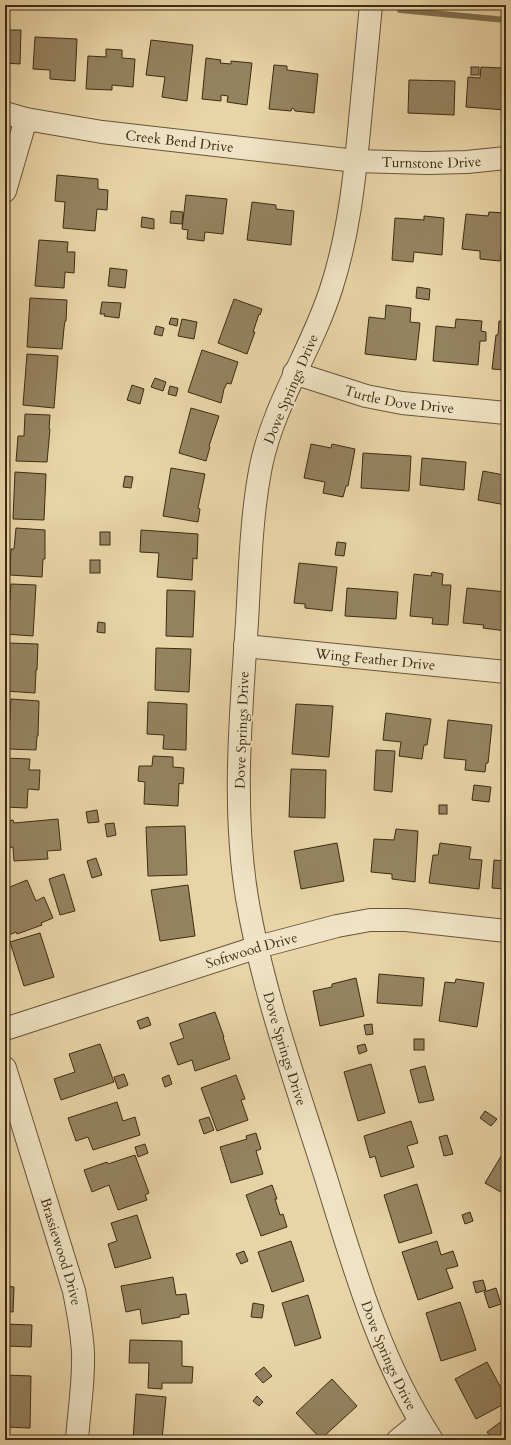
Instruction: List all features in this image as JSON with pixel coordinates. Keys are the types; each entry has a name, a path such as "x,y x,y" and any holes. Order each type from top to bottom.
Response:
{"street":[{"name":"Dove Springs Drive","path":"371,5 356,161 343,244 336,274 318,326 294,373 269,432 261,466 253,532 245,646 239,773 240,815 242,856 248,898 272,1006 352,1262 381,1340 399,1381 420,1422 432,1440"},
{"name":"Creek Bend Drive","path":"5,113 26,119 102,132 356,161"},
{"path":"5,190 26,119"},
{"name":"Turnstone Drive","path":"356,161 428,163 467,162 506,158"},
{"name":"Turtle Dove Drive","path":"294,373 366,396 402,403 506,413"},
{"name":"Wing Feather Drive","path":"245,646 506,672"},
{"name":"Softwood Drive","path":"5,1029 258,947 337,926 370,920 406,920 506,931"},
{"name":"Brassiewood Drive","path":"5,1068 74,1291 80,1321 83,1354 77,1440"},
{"path":"398,1440 420,1422"}],"building":[{"path":"5,30 21,30 20,64 5,63"},
{"path":"35,37 77,39 75,81 50,79 50,70 33,69"},
{"path":"151,40 193,45 187,101 162,97 165,77 146,75"},
{"path":"106,49 122,50 122,58 135,59 133,87 112,85 112,90 86,89 88,56 106,57"},
{"path":"206,58 221,60 220,63 231,64 231,61 252,63 247,105 227,102 228,96 221,95 221,101 202,99"},
{"path":"274,65 287,66 287,70 318,74 314,113 295,111 292,108 291,111 269,109"},
{"path":"471,67 479,67 479,75 471,75"},
{"path":"481,67 502,68 501,79 506,80 506,110 466,107 468,77 480,78"},
{"path":"409,80 455,81 454,115 408,113"},
{"path":"57,175 98,179 98,189 108,190 107,210 97,209 95,231 63,228 65,202 55,201"},
{"path":"186,195 227,199 223,234 205,232 204,241 187,239 188,230 182,229"},
{"path":"252,202 276,205 276,209 294,211 291,245 247,240"},
{"path":"171,211 183,212 182,224 170,223"},
{"path":"489,212 506,213 500,261 480,259 480,251 462,249 466,214 488,216"},
{"path":"424,216 444,218 442,255 414,252 413,262 392,260 395,218 424,220"},
{"path":"142,217 154,219 154,229 141,227"},
{"path":"39,240 68,242 67,252 75,252 74,273 65,272 64,288 35,286"},
{"path":"110,268 127,270 125,288 108,286"},
{"path":"417,287 430,289 429,300 416,298"},
{"path":"30,298 67,300 62,349 27,347"},
{"path":"234,299 262,309 253,332 255,332 247,354 218,343"},
{"path":"102,302 121,303 119,318 100,314"},
{"path":"386,305 411,308 410,322 420,323 416,360 365,354 369,317 385,319"},
{"path":"171,318 178,319 177,326 169,324"},
{"path":"182,319 197,322 194,339 178,336"},
{"path":"456,319 482,321 481,331 486,332 486,341 480,341 478,365 433,361 436,326 455,328"},
{"path":"499,321 506,322 506,370 492,369"},
{"path":"156,326 164,328 162,336 154,334"},
{"path":"202,350 238,362 231,384 227,383 224,389 221,403 188,392"},
{"path":"27,354 58,356 54,408 23,405"},
{"path":"155,378 166,382 163,391 151,387"},
{"path":"132,385 144,389 140,404 127,400"},
{"path":"170,386 178,388 176,396 168,394"},
{"path":"191,408 219,416 209,446 206,461 179,453"},
{"path":"25,414 50,415 47,462 16,461 18,436 24,436"},
{"path":"311,444 331,448 332,444 355,449 348,486 346,486 343,497 323,493 325,482 304,478"},
{"path":"363,453 411,456 409,491 361,488"},
{"path":"422,458 466,462 464,490 420,485"},
{"path":"506,466 506,505 478,500 483,471 504,475"},
{"path":"171,468 205,474 198,508 200,509 198,522 163,516"},
{"path":"15,472 46,474 44,520 13,519"},
{"path":"125,476 133,477 131,488 123,487"},
{"path":"16,528 45,530 45,559 43,559 42,577 10,575 11,549 14,549"},
{"path":"141,530 198,534 197,559 193,558 192,580 157,577 159,553 140,552"},
{"path":"100,532 110,532 110,545 100,545"},
{"path":"337,542 346,543 344,556 335,555"},
{"path":"90,560 100,560 100,573 90,573"},
{"path":"299,563 337,567 332,611 305,608 305,604 294,603"},
{"path":"432,572 443,574 442,585 451,585 448,625 432,624 433,618 410,616 414,574 431,576"},
{"path":"11,584 36,585 33,636 5,634 6,612 9,612"},
{"path":"347,588 398,592 396,619 345,616"},
{"path":"467,588 506,592 506,631 483,628 484,625 463,623"},
{"path":"167,590 195,591 193,637 166,636"},
{"path":"98,622 105,623 105,633 97,632"},
{"path":"7,643 38,644 35,693 5,691"},
{"path":"156,648 191,649 189,692 155,690"},
{"path":"11,699 39,701 36,750 8,749"},
{"path":"148,702 187,704 186,750 163,749 164,735 147,734"},
{"path":"296,704 333,706 329,757 292,754"},
{"path":"386,713 431,719 427,745 424,745 422,759 399,756 401,742 383,740"},
{"path":"448,720 492,725 488,763 486,763 485,772 465,770 466,760 444,758"},
{"path":"505,725 506,754 502,754"},
{"path":"376,750 395,751 392,792 374,790"},
{"path":"153,756 173,757 173,767 184,768 183,784 179,783 178,806 144,804 145,782 138,781 139,766 152,766"},
{"path":"5,758 30,759 29,770 40,770 39,790 28,789 27,808 5,807"},
{"path":"291,769 326,770 325,818 289,817"},
{"path":"474,785 491,787 489,802 472,800"},
{"path":"439,805 447,805 447,814 439,814"},
{"path":"97,810 99,822 88,823 86,812"},
{"path":"58,819 61,850 47,851 48,859 14,861 13,847 5,848 5,821 13,820 14,823"},
{"path":"114,823 116,835 107,837 105,824"},
{"path":"185,826 187,875 148,876 146,827"},
{"path":"396,829 418,831 415,882 392,879 392,874 371,872 374,839 394,840"},
{"path":"337,843 344,881 301,889 294,851"},
{"path":"440,843 471,847 469,859 482,860 479,889 429,883 433,855 438,855"},
{"path":"96,858 102,875 92,878 87,861"},
{"path":"494,860 506,861 506,889 492,888"},
{"path":"64,874 75,911 60,915 49,879"},
{"path":"27,880 36,901 44,897 53,918 41,923 42,925 17,934 16,932 9,935 5,926 5,911 9,909 5,898 5,889"},
{"path":"188,885 195,936 160,941 151,890"},
{"path":"40,933 54,977 24,986 10,942"},
{"path":"379,974 424,978 422,1006 377,1003"},
{"path":"356,978 364,1016 320,1026 313,991 332,987 332,984"},
{"path":"456,979 484,983 477,1027 439,1021 445,982 455,983"},
{"path":"506,991 506,1028 501,1027"},
{"path":"215,1012 230,1059 195,1071 192,1060 178,1065 170,1043 184,1038 179,1024"},
{"path":"148,1017 151,1025 140,1029 137,1021"},
{"path":"372,1024 373,1034 366,1035 364,1025"},
{"path":"414,1039 424,1039 424,1050 414,1050"},
{"path":"100,1044 114,1082 61,1100 54,1079 75,1072 69,1054"},
{"path":"365,1044 367,1051 359,1054 357,1046"},
{"path":"371,1064 385,1113 358,1121 344,1072"},
{"path":"425,1066 434,1100 419,1103 410,1070"},
{"path":"124,1074 128,1085 118,1089 114,1077"},
{"path":"169,1075 172,1084 165,1087 162,1078"},
{"path":"236,1075 245,1099 241,1100 248,1120 217,1131 201,1088"},
{"path":"117,1102 123,1121 135,1117 140,1135 93,1150 88,1137 76,1141 68,1118"},
{"path":"485,1111 497,1119 491,1126 480,1118"},
{"path":"209,1117 214,1130 204,1134 199,1120"},
{"path":"411,1121 418,1143 407,1146 414,1167 381,1177 375,1156 370,1158 364,1136"},
{"path":"256,1133 261,1149 256,1151 263,1174 231,1183 220,1147 247,1139 246,1136"},
{"path":"447,1135 453,1154 444,1156 439,1137"},
{"path":"145,1144 148,1153 138,1157 135,1147"},
{"path":"506,1148 506,1195 485,1183"},
{"path":"135,1155 149,1193 145,1195 147,1200 118,1210 109,1185 92,1192 84,1170"},
{"path":"417,1184 432,1233 399,1243 384,1195"},
{"path":"272,1185 277,1199 275,1199 280,1215 283,1214 287,1227 261,1236 246,1195"},
{"path":"470,1212 473,1221 465,1224 462,1215"},
{"path":"137,1215 151,1258 115,1268 108,1244 117,1241 111,1223"},
{"path":"291,1241 304,1281 272,1292 258,1252"},
{"path":"437,1241 441,1255 453,1251 458,1266 446,1269 453,1288 418,1300 402,1252"},
{"path":"244,1251 248,1261 241,1264 236,1254"},
{"path":"173,1277 176,1295 186,1294 189,1314 142,1324 140,1309 126,1312 121,1286"},
{"path":"483,1280 486,1290 476,1293 473,1282"},
{"path":"5,1286 14,1287 13,1312 5,1311"},
{"path":"496,1288 501,1304 489,1308 484,1292"},
{"path":"308,1295 321,1338 295,1346 282,1303"},
{"path":"460,1302 476,1350 441,1361 426,1313"},
{"path":"253,1303 264,1305 262,1318 251,1317"},
{"path":"5,1324 32,1325 31,1347 8,1346 7,1367 5,1367"},
{"path":"130,1340 182,1341 182,1366 193,1367 192,1383 162,1383 162,1389 148,1388 149,1363 129,1363"},
{"path":"487,1362 506,1397 506,1403 476,1419 455,1379"},
{"path":"264,1367 272,1376 263,1383 255,1374"},
{"path":"5,1375 31,1376 30,1428 5,1427"},
{"path":"332,1379 357,1406 321,1439 296,1413"},
{"path":"136,1394 166,1397 162,1440 133,1440"},
{"path":"257,1396 263,1402 259,1406 253,1401"},
{"path":"506,1418 506,1440 493,1440 487,1432"}],"waterway":[{"path":"400,10 506,20"}]}
